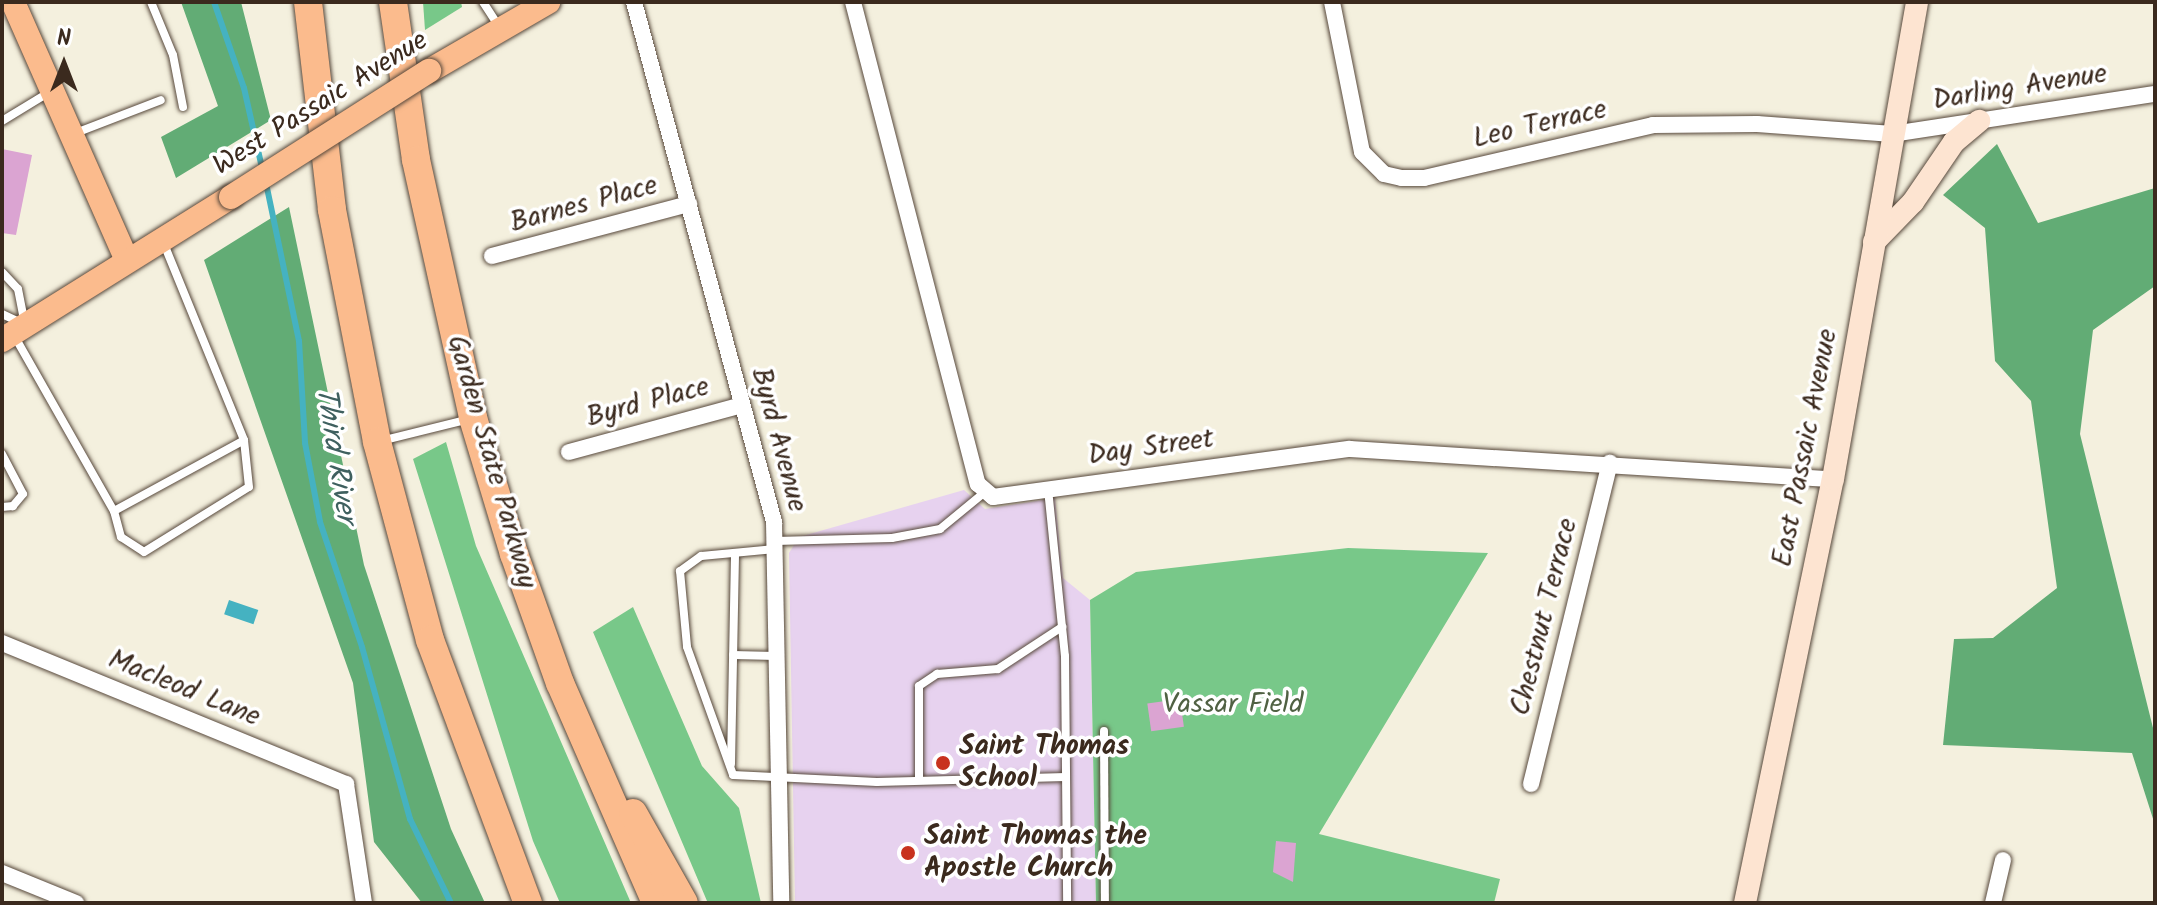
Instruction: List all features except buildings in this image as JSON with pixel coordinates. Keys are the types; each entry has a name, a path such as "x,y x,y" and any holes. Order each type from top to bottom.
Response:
{"highway":[{"path":"308,2 332,210 377,442 430,640 526,903"},
{"name":"Garden State Parkway","path":"393,2 416,160 473,418 514,554 560,683 656,903"},
{"path":"560,683 684,903"}],"main road":[{"name":"West Passaic Avenue","path":"10,328 126,258 162,240 499,27 548,2"},
{"name":"East Passaic Avenue","path":"1745,903 1833,479 1917,2"},
{"path":"16,3 126,258"},
{"path":"1874,242 1913,202 1954,142 1979,121"}],"street":[{"name":"Byrd Avenue","path":"634,2 742,405 775,545 781,903"},
{"path":"853,2 978,484 985,492"},
{"name":"Leo Terrace","path":"1332,2 1362,152 1384,174 1424,178 1653,125 1757,124 1893,134"},
{"name":"Darling Avenue","path":"1893,134 2155,94"},
{"name":"Barnes Place","path":"492,256 689,204"},
{"name":"Byrd Place","path":"569,452 742,405"},
{"name":"Day Street","path":"985,492 993,497 1350,449 1833,479"},
{"name":"Chestnut Terrace","path":"1531,784 1610,463"},
{"name":"Macleod Lane","path":"2,643 346,784 364,903"},
{"path":"1993,903 2003,860"},
{"path":"2,873 76,903"}],"lane":[{"path":"151,2 173,55 183,107"},
{"path":"301,2 316,85"},
{"path":"483,2 499,27"},
{"path":"2,121 53,91"},
{"path":"72,135 161,100"},
{"path":"2,272 18,289 10,328 114,511 121,537 144,552 249,487 244,440 162,240"},
{"path":"377,442 473,418"},
{"path":"114,511 244,440"},
{"path":"2,454 23,494 13,506 2,507"},
{"path":"1048,489 1062,627 1067,903"},
{"path":"985,492 940,529 892,538 775,545 691,559 680,571 687,647 731,769 738,778 919,780 1066,777"},
{"path":"731,769 735,553"},
{"path":"919,780 919,686 937,674 998,669 1062,627"},
{"path":"733,655 776,656"},
{"path":"1104,731 1105,903"}],"shaded area":[{"name":"Saint Thomas School","path":"964,490 985,509 1055,498 1063,578 1090,600 1096,903 795,903 789,553 799,537"}],"green space":[{"path":"181,2 241,2 271,120 176,178 161,137 218,106"},
{"path":"423,2 461,2 462,7 425,30"},
{"path":"1997,144 2038,223 2155,188 2155,286 2093,330 2080,434 2155,736 2155,825 2132,753 1943,745 1954,639 1993,638 2057,588 2031,401 1995,361 1985,228 1943,195"},
{"path":"289,207 364,565 451,829 485,903 422,903 374,842 353,683 204,260"},
{"path":"446,442 476,546 631,903 560,903 533,841 413,459"},
{"name":"Vassar Field","path":"1348,548 1488,553 1319,834 1500,879 1494,903 1096,903 1090,600 1136,572"},
{"path":"633,607 702,766 739,808 761,903 707,901 593,632"}],"water":[{"path":"229,600 258,610 253,624 224,614"}],"waterway":[{"name":"Third River","path":"214,2 244,88 262,168"},
{"name":"Third River","path":"266,183 299,341 305,443 320,522 362,647 410,819 451,903"}],"place":[{"name":"Saint Thomas School","path":"943,763"},
{"name":"Saint Thomas the Apostle Church","path":"908,853"}]}
